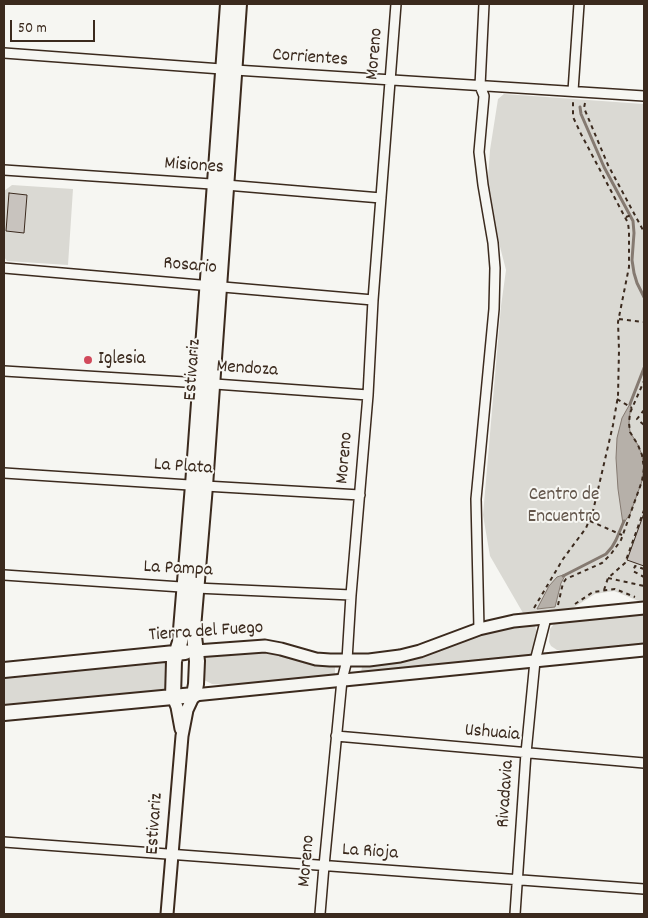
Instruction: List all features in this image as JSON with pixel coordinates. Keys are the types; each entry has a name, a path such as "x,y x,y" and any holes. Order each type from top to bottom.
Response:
{"main road":[{"name":"Estivariz","path":"228,4 229,70"},
{"name":"Estivariz","path":"173,697 174,661 180,642 191,587 229,70 239,4"},
{"name":"Estivariz","path":"191,587 197,661 194,695"},
{"name":"Tierra del Fuego","path":"4,670 196,651"},
{"path":"4,713 194,695"}],"street":[{"name":"Moreno","path":"320,914 336,736 342,680 347,660 396,4"},
{"path":"479,629 476,499 494,309 495,268 479,152 484,96 480,86 484,4"},
{"path":"573,91 579,4"},
{"name":"Corrientes","path":"4,52 229,70 644,96"},
{"name":"Misiones","path":"4,170 381,198"},
{"name":"Rosario","path":"4,268 373,300"},
{"name":"Mendoza","path":"4,371 368,395"},
{"name":"La Plata","path":"4,473 360,495"},
{"name":"La Pampa","path":"4,575 351,595"},
{"name":"Tierra del Fuego","path":"196,651 265,646 281,648 316,659 369,660 420,652 479,629 514,621 643,604"},
{"name":"Rivadavia","path":"515,914 526,753 535,661 546,618"},
{"path":"194,695 644,650"},
{"name":"Estivariz","path":"167,914 182,736 187,710 194,695"},
{"name":"Estivariz","path":"173,697 177,707 182,736"},
{"name":"Ushuaia","path":"336,736 644,763"},
{"name":"La Rioja","path":"4,842 644,889"}],"path":[{"path":"529,619 563,559 586,528 598,495 617,399 619,319 629,267 630,231 626,217 573,117 573,91"},
{"path":"585,92 584,108 608,165 644,232"},
{"path":"626,217 634,214"},
{"path":"619,319 644,322"},
{"path":"565,605 558,606 563,582 602,563 611,554 622,535 642,481 644,468 642,455 630,432 629,423 630,413 644,381"},
{"path":"617,399 632,408"},
{"path":"644,410 637,419 644,425"},
{"path":"604,590 608,578 625,563 644,510"},
{"path":"590,520 622,535"},
{"path":"644,569 635,566 633,571 644,576"},
{"path":"608,578 644,586"},
{"path":"573,605 593,592 615,589 643,604"}],"green space":[{"name":"Centro de Encuentro","path":"504,94 644,104 644,602 614,591 595,594 573,608 523,613 490,556 483,515 501,306 506,270 489,194 488,177 498,99"},
{"path":"12,185 73,189 68,265 7,261 4,257 4,191"},
{"path":"644,613 644,644 564,651 557,650 549,642 550,629 560,621"},
{"path":"528,624 535,626 537,632 536,648 529,655 361,672 362,667 410,661 499,629"},
{"path":"257,652 275,653 319,665 335,667 335,674 230,685 212,684 204,680 200,675 202,658 206,655"},
{"path":"157,661 167,662 173,667 167,689 161,693 4,708 4,676"}],"shaded area":[{"path":"631,402 630,432 642,455 644,468 642,481 630,514 623,524 618,489 617,438 622,418"},
{"path":"566,574 561,583 555,607 537,609 549,586 557,577"}],"building":[{"path":"9,193 27,195 24,233 6,231"},
{"path":"644,517 644,566 627,560"}],"waterway":[{"path":"580,107 581,114 604,167 633,221 632,260 637,283 644,297"},
{"path":"630,404 644,368"},
{"path":"563,576 606,554 616,540 624,521"}],"place":[{"name":"Iglesia","path":"88,360"}]}
